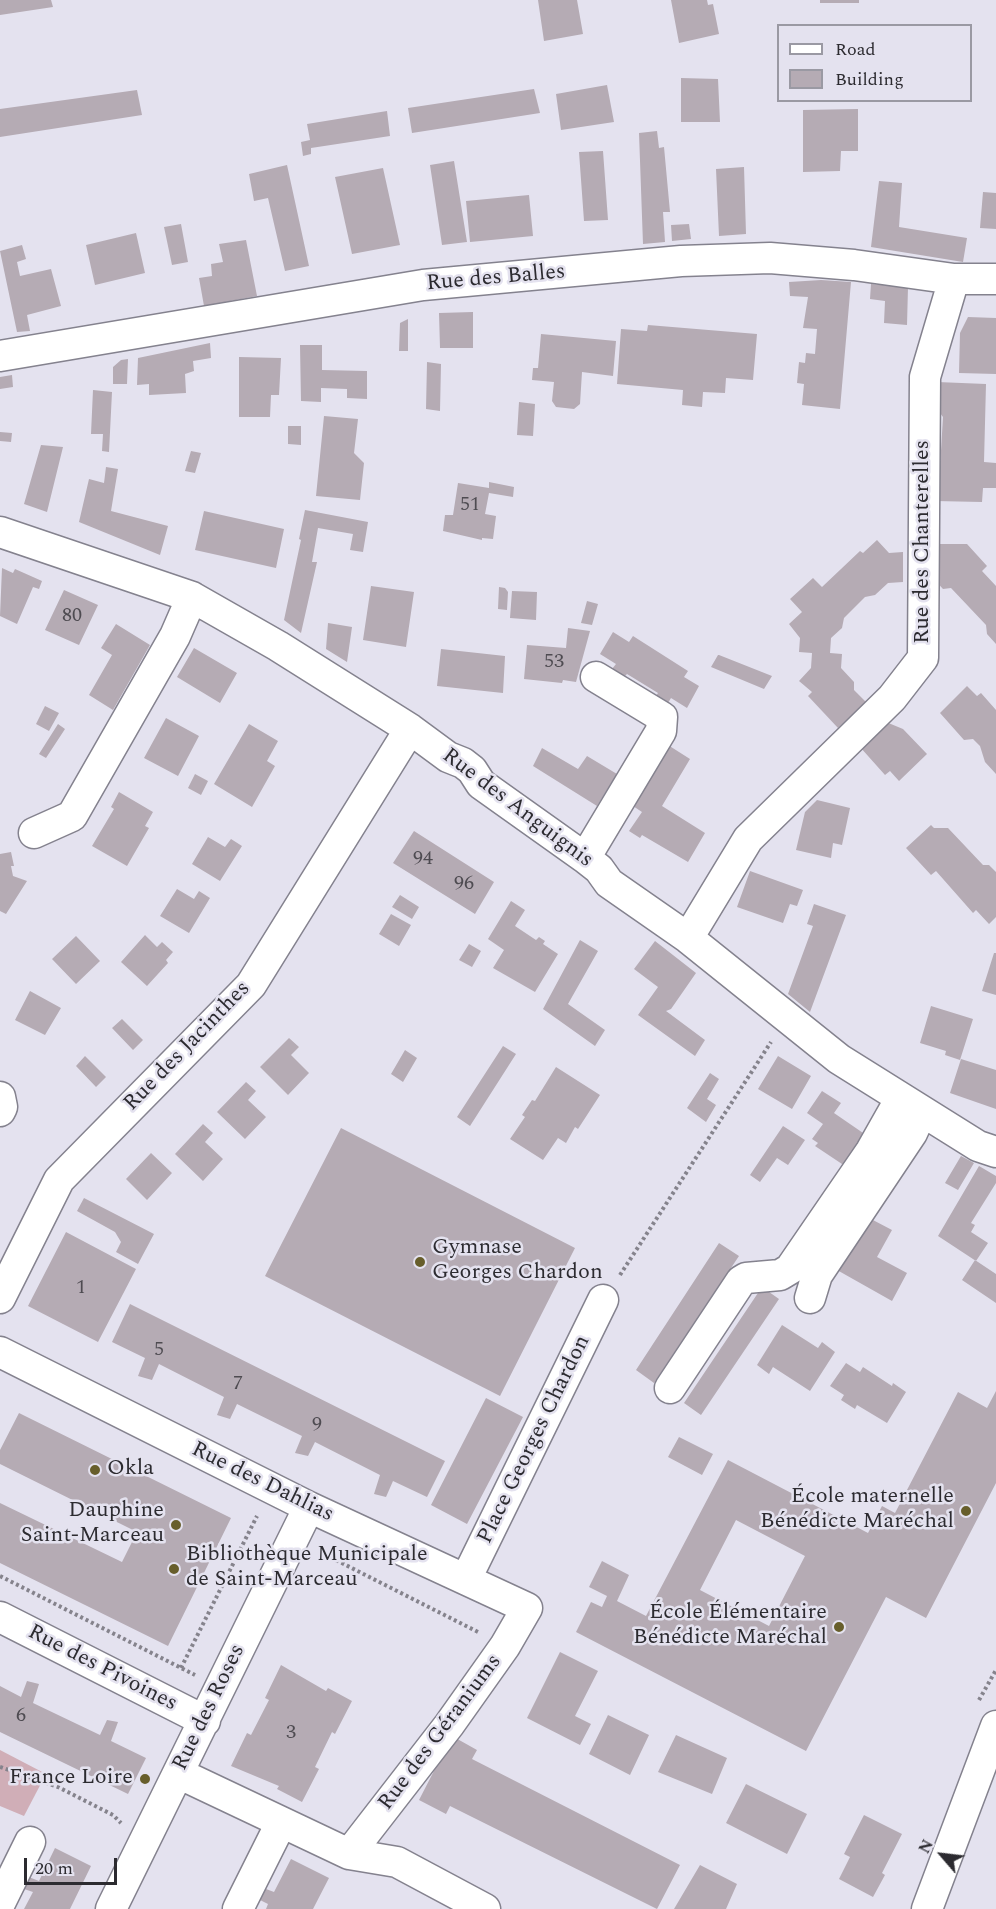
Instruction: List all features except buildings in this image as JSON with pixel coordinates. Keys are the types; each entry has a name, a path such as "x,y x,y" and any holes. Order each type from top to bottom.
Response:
{"street":[{"name":"Rue des Balles","path":"2,348 423,285 681,261 770,258 854,265 954,279 996,279"},
{"name":"Rue des Chanterelles","path":"688,938 748,840 892,698 923,658 925,377 954,279"},
{"name":"Rue des Anguignis","path":"0,532 202,602 410,729 448,757 463,763 472,770 481,784 585,858 598,868 609,883 688,938 839,1059 978,1146 996,1152"},
{"path":"123,762 202,602"},
{"path":"34,833 72,816 175,636 202,602"},
{"path":"585,858 661,731 662,717 596,677"},
{"name":"Rue des Jacinthes","path":"0,1298 59,1180 251,985 410,729"},
{"path":"0,1097 0,1111"},
{"path":"810,1298 817,1275 912,1133 911,1104"},
{"path":"670,1388 741,1281 746,1278 780,1275 790,1269 871,1151 911,1104"},
{"name":"Place Georges Chardon","path":"466,1579 603,1300"},
{"name":"Rue des Dahlias","path":"0,1352 309,1507 527,1608"},
{"name":"Rue des Roses","path":"111,1909 309,1507"},
{"name":"Rue des Géraniums","path":"350,1854 449,1725 505,1646 527,1608"},
{"name":"Rue des Pivoines","path":"0,1617 205,1720"},
{"path":"927,1909 996,1726"},
{"path":"178,1773 350,1854 397,1862 485,1909"},
{"path":"238,1909 281,1823"},
{"path":"0,1903 30,1842"}],"path":[{"path":"603,1300 773,1037"},
{"path":"181,1668 257,1516"},
{"path":"293,1539 505,1646"},
{"path":"0,1576 221,1688"},
{"path":"0,1767 58,1787 113,1815"}],"shaded area":[{"path":"0,1750 46,1774 24,1816 0,1806"}],"place":[{"name":"Gymnase Georges Chardon","path":"420,1262"},
{"name":"Okla","path":"95,1470"},
{"name":"École maternelle Bénédicte Maréchal","path":"966,1511"},
{"name":"Dauphine Saint-Marceau","path":"176,1525"},
{"name":"Bibliothèque Municipale de Saint-Marceau","path":"174,1569"},
{"name":"École Élémentaire Bénédicte Maréchal","path":"839,1627"},
{"name":"France Loire","path":"145,1779"}]}
